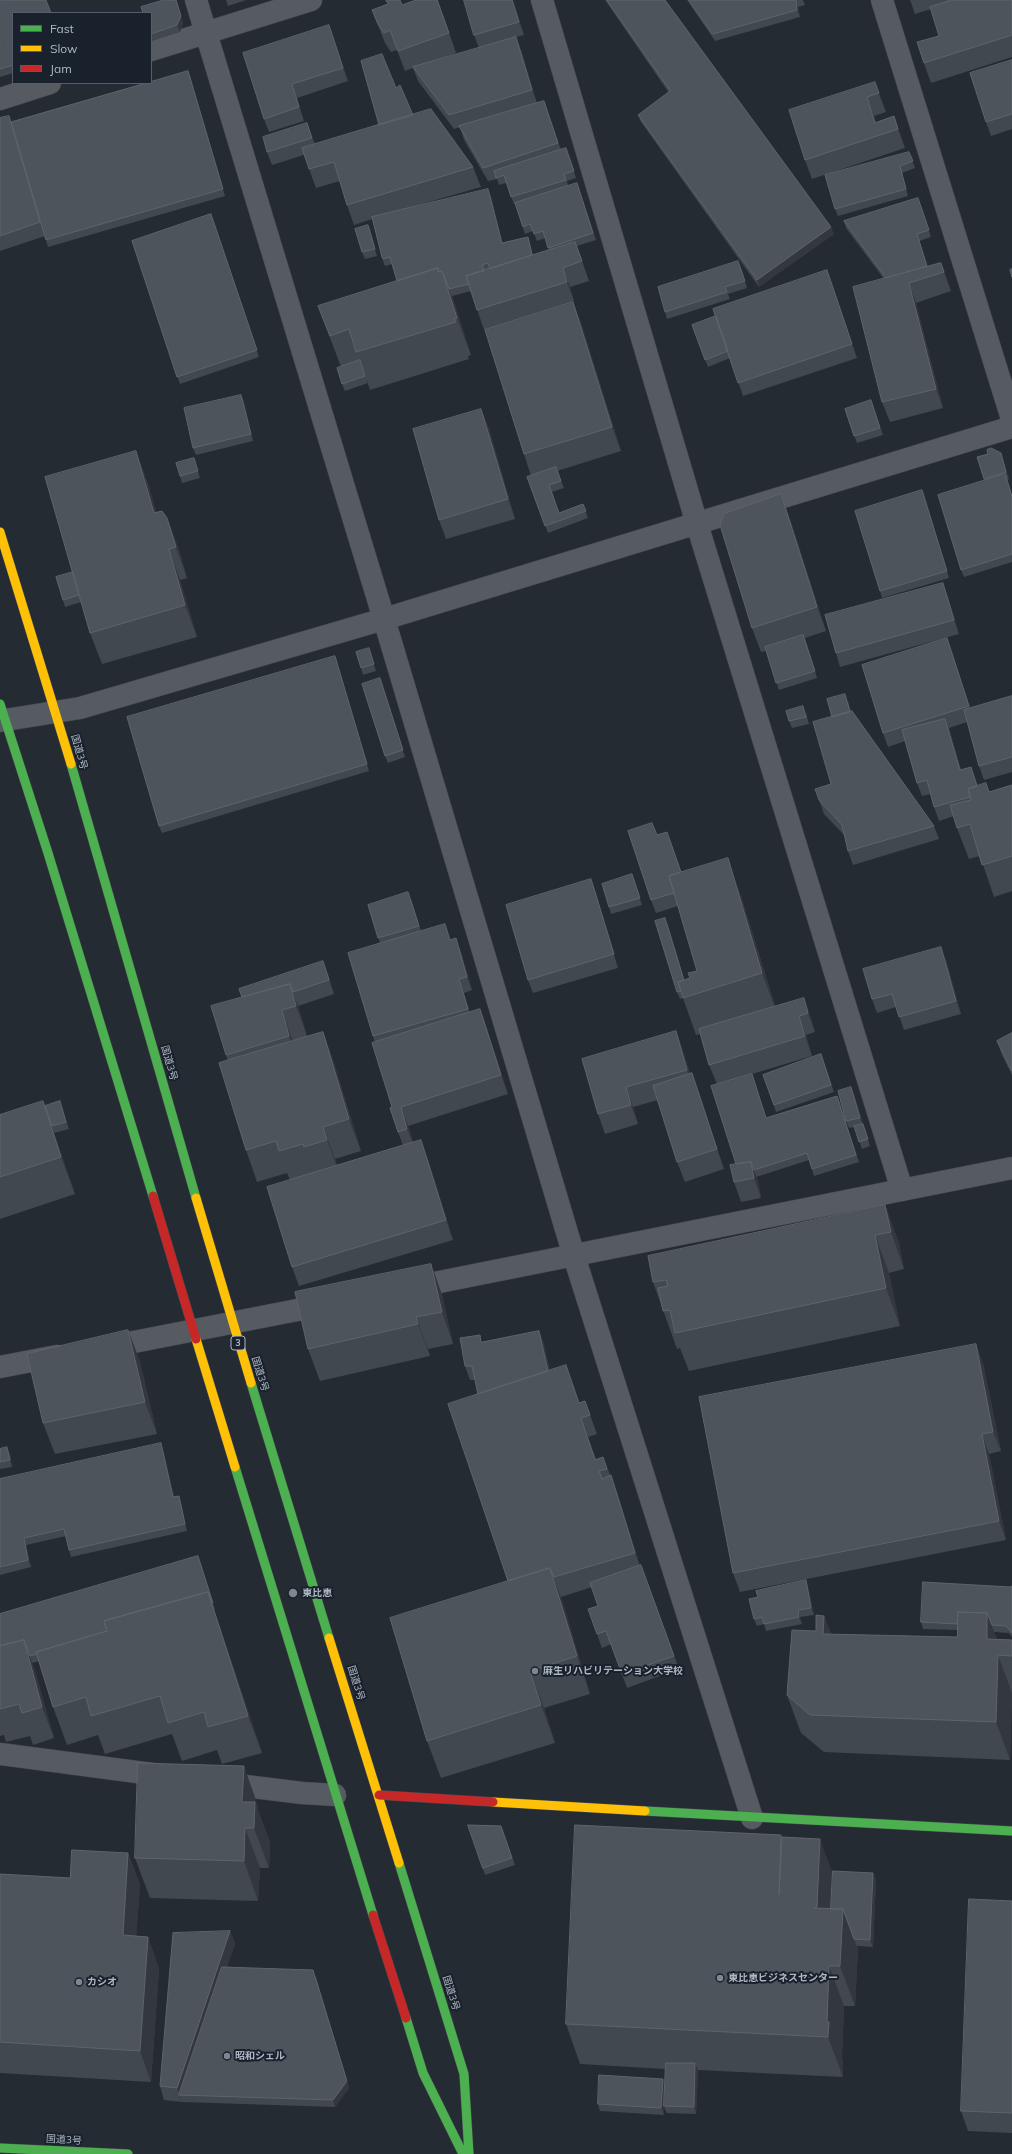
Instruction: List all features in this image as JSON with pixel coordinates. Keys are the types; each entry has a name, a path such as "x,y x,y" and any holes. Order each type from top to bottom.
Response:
{"main road":[{"name":"国道3号","path":"0,532 56,712 232,1322 464,2074 469,2154"},
{"path":"2,715 48,853 335,1795 423,2073 463,2154"},
{"path":"379,1796 752,1818 1012,1830"},
{"name":"国道3号","path":"0,2148 128,2154"}],"street":[{"path":"196,0 384,619 574,1256 752,1818"},
{"path":"152,50 311,0"},
{"path":"542,0 697,524 902,1190"},
{"path":"882,0 1012,419"},
{"path":"0,99 47,84"},
{"path":"2,715 56,712 80,708 384,619 1012,428"},
{"path":"387,1292 1012,1168"},
{"path":"0,1366 193,1331 348,1300"},
{"path":"0,1754 302,1793 335,1795"}],"building":[{"path":"0,0 46,0 51,12 12,12 12,65 0,69"},
{"path":"164,0 176,0 181,16 177,25 152,34 152,12 143,12 141,7"},
{"path":"386,0 400,0 402,5 416,0 437,0 449,33 398,51 390,30 384,33 372,10 388,4"},
{"path":"464,0 512,0 519,22 474,35"},
{"path":"607,0 665,0 831,227 757,280 638,115 670,91"},
{"path":"689,0 796,0 797,10 713,34"},
{"path":"952,0 1012,0 1012,35 924,63 917,42 939,36 930,7"},
{"path":"329,25 343,68 292,84 299,107 264,119 243,53"},
{"path":"516,37 532,90 449,115 413,67"},
{"path":"382,54 396,88 400,85 413,115 379,125 361,61"},
{"path":"1012,60 1012,114 986,122 970,73"},
{"path":"188,71 223,189 46,240 11,122 143,84 152,84 152,82"},
{"path":"875,82 879,93 867,97 875,123 894,116 898,129 805,160 789,110"},
{"path":"544,101 558,143 483,168 459,126"},
{"path":"431,109 473,167 347,205 334,162 309,169 302,148"},
{"path":"9,116 40,222 0,236 0,118"},
{"path":"307,123 312,138 267,152 263,137"},
{"path":"566,148 574,171 564,174 566,180 511,197 504,175 496,178 494,171"},
{"path":"909,152 913,161 900,166 906,189 835,209 825,175"},
{"path":"577,183 593,233 548,248 543,231 534,234 530,224 523,227 515,203"},
{"path":"488,189 502,243 528,237 532,255 490,269 488,263 482,265 484,271 466,276 469,284 449,289 442,271 439,272 438,268 397,281 390,257 383,259 382,257 372,217"},
{"path":"918,198 929,230 917,234 927,266 886,278 844,221"},
{"path":"211,214 257,350 177,377 132,241"},
{"path":"368,225 375,249 362,252 355,229"},
{"path":"575,242 582,261 563,268 567,282 477,310 466,276"},
{"path":"738,261 745,281 725,287 727,292 665,312 658,287"},
{"path":"941,263 944,272 909,283 936,389 882,402 853,287"},
{"path":"438,268 438,272 442,271 457,318 454,319 456,322 356,352 349,329 330,336 318,306"},
{"path":"827,270 852,344 738,383 713,309"},
{"path":"573,302 612,427 524,454 485,330"},
{"path":"716,316 728,351 705,360 692,325"},
{"path":"360,360 365,376 342,384 337,368"},
{"path":"241,395 251,434 193,448 184,408"},
{"path":"871,400 880,428 854,436 845,409"},
{"path":"481,409 508,499 439,520 413,429"},
{"path":"991,448 1001,453 1006,472 984,479 977,457 988,454 987,450"},
{"path":"136,451 154,513 162,511 167,518 176,547 169,549 185,605 90,633 45,477"},
{"path":"194,458 198,471 180,476 176,463"},
{"path":"556,467 561,481 549,485 559,513 583,504 586,511 545,526 527,477"},
{"path":"1005,474 1012,496 1012,554 961,570 938,495"},
{"path":"922,490 947,571 880,591 855,511"},
{"path":"781,494 817,607 752,628 720,525 724,514"},
{"path":"73,572 79,595 63,600 56,577"},
{"path":"943,583 954,620 836,653 825,615"},
{"path":"803,635 815,671 776,683 765,647"},
{"path":"947,638 969,706 883,733 862,665"},
{"path":"369,648 374,664 361,668 356,652"},
{"path":"335,656 367,764 159,826 127,717"},
{"path":"380,678 403,750 385,756 362,684"},
{"path":"845,694 850,712 832,717 827,699"},
{"path":"1012,696 1012,757 979,766 964,710"},
{"path":"803,706 806,717 789,721 786,711"},
{"path":"852,711 934,826 848,851 842,825 819,800 815,789 831,784 813,722"},
{"path":"945,719 960,770 971,767 977,786 968,789 970,797 934,807 927,780 917,783 902,730"},
{"path":"986,783 989,792 1012,785 1012,856 982,865 970,824 957,828 950,805 971,800 968,789"},
{"path":"652,823 657,835 667,832 681,872 669,876 674,893 651,900 628,831"},
{"path":"728,858 762,973 683,998 678,982 690,978 688,973 697,971 669,876"},
{"path":"632,874 640,898 609,907 602,884"},
{"path":"591,879 614,954 528,980 506,905"},
{"path":"408,892 419,926 378,938 368,905"},
{"path":"665,918 684,980 678,982 681,991 677,992 655,921"},
{"path":"445,924 450,940 456,938 467,977 459,979 468,1009 373,1036 348,953"},
{"path":"941,947 956,1001 899,1017 892,994 872,999 863,969"},
{"path":"323,961 329,980 293,992 290,984 242,997 239,989"},
{"path":"290,984 296,1006 282,1010 289,1036 226,1055 211,1006"},
{"path":"804,998 808,1013 799,1016 805,1036 709,1065 699,1029"},
{"path":"480,1009 501,1075 401,1107 407,1129 398,1132 390,1108 392,1107 372,1043"},
{"path":"676,1031 687,1070 626,1087 631,1105 598,1114 582,1059"},
{"path":"323,1032 349,1119 323,1127 327,1140 304,1147 303,1144 279,1151 276,1141 246,1150 219,1063"},
{"path":"1012,1033 1012,1071 997,1041"},
{"path":"821,1054 831,1085 774,1105 763,1075"},
{"path":"692,1073 717,1149 677,1162 653,1086"},
{"path":"752,1074 766,1118 837,1096 856,1155 812,1169 807,1153 754,1170 751,1162 736,1164 711,1086"},
{"path":"851,1087 860,1118 846,1121 838,1091"},
{"path":"43,1101 61,1157 0,1177 0,1115"},
{"path":"60,1101 66,1122 52,1126 45,1106"},
{"path":"863,1124 868,1139 859,1142 854,1126"},
{"path":"421,1140 446,1220 292,1267 267,1187"},
{"path":"751,1162 754,1178 734,1182 730,1165"},
{"path":"885,1205 891,1232 875,1235 886,1288 675,1333 670,1310 663,1311 658,1288 668,1286 666,1280 653,1282 648,1256"},
{"path":"431,1264 442,1312 416,1317 418,1324 308,1349 295,1292"},
{"path":"128,1330 145,1402 43,1423 27,1354"},
{"path":"539,1331 548,1371 478,1394 472,1366 465,1366 460,1338 480,1335 481,1342"},
{"path":"976,1344 993,1432 982,1434 999,1521 733,1573 699,1397"},
{"path":"566,1365 579,1403 585,1401 590,1415 581,1418 595,1460 603,1457 607,1469 599,1471 602,1479 611,1475 635,1553 554,1577 550,1568 508,1581 448,1404"},
{"path":"161,1443 173,1497 179,1496 185,1524 69,1550 64,1529 24,1538 28,1560 0,1567 0,1479"},
{"path":"7,1447 10,1460 0,1462 0,1449"},
{"path":"198,1556 213,1603 208,1592 104,1621 107,1631 36,1652 37,1654 30,1656 24,1640 0,1646 0,1614"},
{"path":"641,1565 674,1656 622,1674 606,1631 597,1634 588,1609 598,1606 590,1583"},
{"path":"550,1568 577,1656 530,1671 541,1705 427,1741 390,1618"},
{"path":"806,1580 811,1608 798,1610 799,1617 764,1624 762,1617 754,1619 749,1599 758,1597 756,1591"},
{"path":"923,1582 1012,1586 1012,1633 1006,1626 992,1625 987,1613 958,1612 957,1624 921,1622"},
{"path":"208,1592 248,1716 208,1727 204,1712 168,1723 160,1696 91,1716 86,1697 53,1707 36,1652 107,1631 104,1621"},
{"path":"958,1612 987,1613 987,1639 1012,1640 1012,1656 998,1655 996,1722 810,1715 787,1695 792,1630 816,1631 816,1615 824,1616 823,1634 957,1637"},
{"path":"24,1640 42,1707 22,1713 19,1704 0,1709 0,1646"},
{"path":"138,1763 244,1766 242,1802 255,1802 254,1828 245,1828 244,1861 135,1858"},
{"path":"468,1825 501,1826 512,1858 483,1868"},
{"name":"東比恵ビジネスセンター","path":"575,1825 781,1835 779,1895 782,1837 820,1839 817,1907 814,1908 843,1909 840,1966 829,1966 827,2022 829,2022 828,2037 566,2024"},
{"name":"カシオ","path":"72,1850 128,1853 123,1935 148,1937 140,2051 0,2042 0,1874 70,1878"},
{"path":"833,1871 873,1873 870,1940 854,1939 843,1909 831,1909"},
{"path":"969,1899 1012,1901 1012,2113 961,2111"},
{"path":"230,1931 177,2088 160,2086 173,1933"},
{"path":"222,1967 313,1970 347,2081 333,2100 179,2095"},
{"path":"666,2063 695,2063 694,2107 664,2106"},
{"path":"599,2075 663,2079 661,2108 598,2104"}],"traffic: fast":[{"path":"0,704 48,853 153,1196"},
{"path":"71,764 196,1198"},
{"path":"251,1383 329,1638"},
{"path":"235,1467 373,1915"},
{"path":"645,1811 1012,1831"},
{"path":"399,1863 464,2074 469,2154"},
{"path":"406,2018 423,2073 463,2154"},
{"path":"0,2148 128,2154"}],"traffic: slow":[{"path":"0,532 71,764"},
{"path":"196,1198 251,1383"},
{"path":"196,1339 235,1467"},
{"path":"329,1638 399,1863"},
{"path":"493,1802 645,1811"}],"traffic: jam":[{"path":"153,1196 196,1339"},
{"path":"379,1795 493,1802"},
{"path":"373,1915 406,2018"}],"place":[{"name":"東比恵","path":"293,1593"},
{"name":"麻生リハビリテーション大学校","path":"535,1671"},
{"name":"東比恵ビジネスセンター","path":"720,1978"},
{"name":"カシオ","path":"79,1982"},
{"name":"昭和シェル","path":"227,2056"}]}
